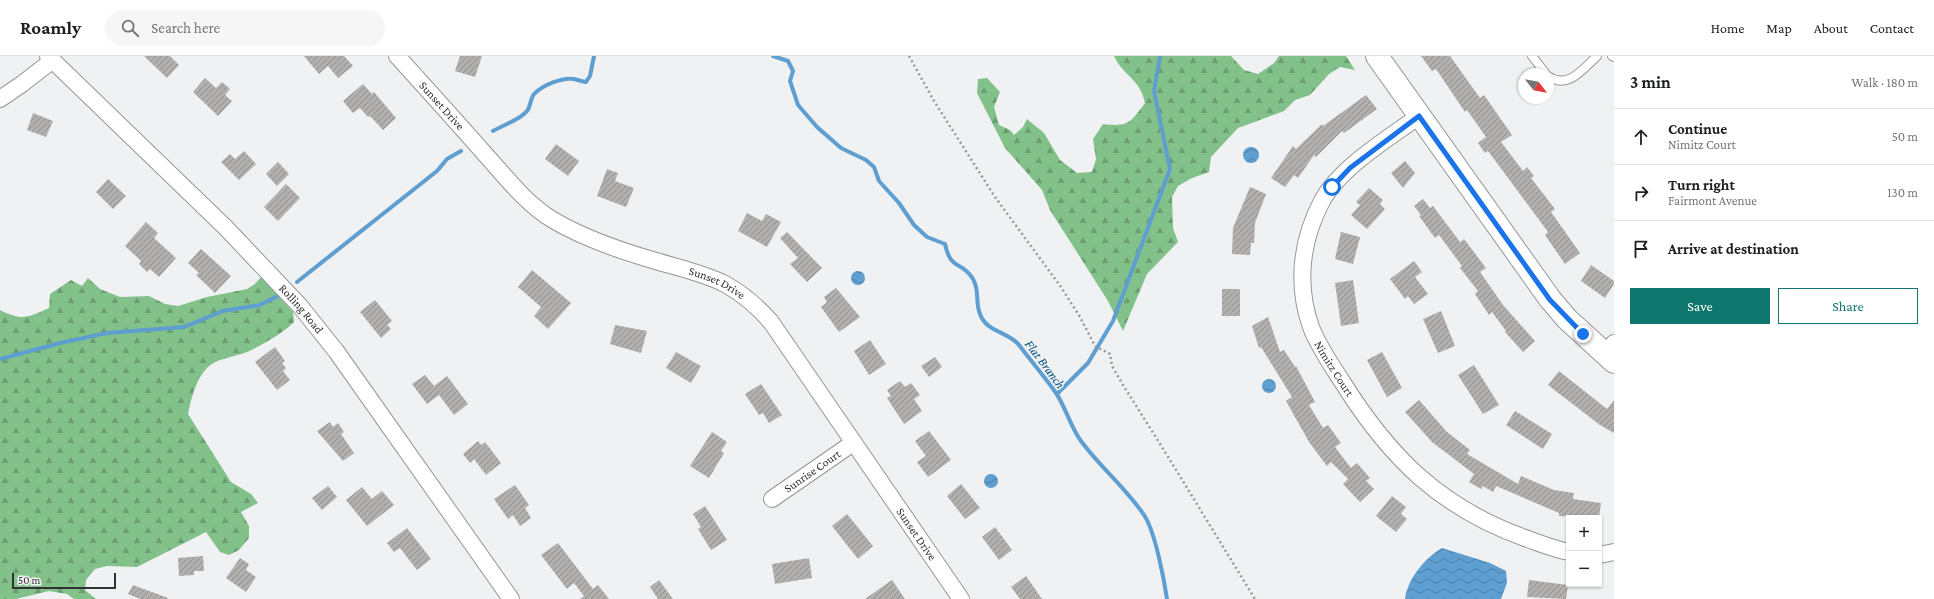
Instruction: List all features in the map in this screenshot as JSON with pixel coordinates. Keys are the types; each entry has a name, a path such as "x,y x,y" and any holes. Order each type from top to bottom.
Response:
{"street":[{"name":"Sunset Drive","path":"397,56 510,182 534,205 552,219 572,230 618,249 704,275 725,284 744,297 771,322 961,599"},
{"path":"1377,56 1550,300 1611,353"},
{"path":"0,99 22,84 50,58"},
{"name":"Rolling Road","path":"50,58 226,228 300,306 340,358 511,599"},
{"name":"Nimitz Court","path":"1419,116 1350,168 1332,187 1322,201 1308,234 1304,251 1303,295 1311,327 1329,361 1364,417 1386,444 1415,474 1457,506 1498,529 1566,551"},
{"name":"Sunrise Court","path":"772,499 853,443"},
{"path":"1602,554 1614,552"}],"lane":[{"path":"1532,56 1541,68"},
{"path":"1554,80 1570,80 1597,56"}],"path":[{"path":"909,56 934,101 995,198 1061,287 1080,317 1095,346 1110,354 1112,366 1123,385 1255,599"}],"green space":[{"path":"1114,56 1231,56 1244,70 1258,74 1274,63 1279,56 1346,56 1355,70 1340,67 1329,74 1310,95 1295,100 1284,111 1238,128 1211,157 1209,172 1192,178 1178,186 1172,197 1173,228 1178,242 1147,274 1123,331 1108,301 1050,210 1042,190 1005,148 977,93 978,79 987,78 1000,92 994,107 999,125 1010,130 1014,135 1023,127 1027,119 1044,133 1060,160 1077,173 1092,172 1096,159 1093,139 1103,124 1118,125 1128,122 1136,115 1145,103 1139,88"},
{"path":"261,277 293,312 294,322 270,340 256,348 219,360 210,365 197,383 188,414 231,482 251,494 258,503 241,512 249,526 249,538 239,550 229,555 220,552 206,532 137,567 107,566 95,569 86,580 85,590 96,599 74,599 67,594 49,591 16,599 0,599 0,310 14,316 24,317 49,308 50,294 71,280 82,286 88,278 100,289 120,297 149,296 165,304 178,306 207,297 247,289 255,284"}],"water":[{"path":"1251,147 1258,152 1259,155 1254,162 1251,163 1244,158 1243,155 1248,148"},
{"path":"855,271 861,271 865,275 865,281 861,285 855,285 851,281 851,275"},
{"path":"1266,379 1272,379 1276,383 1276,389 1272,393 1266,393 1262,389 1262,383"},
{"path":"988,474 994,474 998,478 998,484 994,488 988,488 984,484 984,478"},
{"path":"1442,548 1490,563 1506,571 1507,583 1501,599 1405,599 1409,584 1418,569"}],"building":[{"path":"144,56 170,56 179,65 167,78"},
{"path":"304,56 344,56 353,66 338,78 328,66 319,74"},
{"path":"460,56 482,56 475,77 455,71"},
{"path":"1421,56 1450,56 1480,98 1484,95 1512,135 1501,142 1523,171 1527,167 1534,176 1531,178 1555,209 1551,212 1580,253 1565,264 1545,235 1548,232 1488,151 1485,153 1478,143 1486,137 1467,110 1465,112 1436,69 1432,71"},
{"path":"205,78 216,88 222,82 230,89 225,95 232,101 218,116 193,92"},
{"path":"363,84 372,94 374,92 396,118 383,130 360,108 353,113 343,101"},
{"path":"1366,95 1377,109 1344,133 1342,131 1316,157 1314,155 1298,178 1294,175 1285,187 1271,178 1293,146 1296,149 1322,124 1323,126"},
{"path":"33,113 53,121 46,137 27,130"},
{"path":"556,144 579,161 568,176 545,159"},
{"path":"244,151 256,164 239,180 221,162 230,154 235,159"},
{"path":"1405,161 1415,173 1403,188 1391,173"},
{"path":"278,162 289,174 277,186 266,174"},
{"path":"607,169 618,173 615,181 634,188 626,207 597,196"},
{"path":"108,179 126,196 113,209 96,192"},
{"path":"286,184 300,198 278,221 264,207"},
{"path":"1250,187 1266,194 1255,223 1254,243 1251,243 1250,255 1232,254 1233,228"},
{"path":"1369,188 1383,200 1380,204 1385,209 1367,229 1351,215 1360,205 1356,202"},
{"path":"1423,199 1430,208 1433,206 1460,242 1464,239 1486,268 1480,272 1503,305 1535,341 1523,352 1505,332 1506,331 1492,312 1489,315 1475,294 1478,291 1460,268 1462,266 1439,235 1435,238 1419,216 1421,215 1414,206"},
{"path":"747,213 762,221 766,214 781,222 767,247 738,231"},
{"path":"146,222 158,233 154,238 176,258 159,277 150,269 147,272 139,264 141,261 125,246"},
{"path":"787,232 822,268 807,282 790,264 798,258 780,238"},
{"path":"1341,232 1360,237 1353,264 1335,259"},
{"path":"201,249 231,276 215,293 196,275 199,273 188,263"},
{"path":"1414,261 1422,272 1415,277 1428,294 1414,304 1408,296 1405,299 1390,279"},
{"path":"1591,265 1614,281 1614,284 1605,298 1581,281"},
{"path":"532,270 571,303 548,329 534,316 541,307 518,287"},
{"path":"1353,280 1359,323 1341,326 1335,283"},
{"path":"836,288 860,317 839,332 821,307 827,302 824,297"},
{"path":"1222,289 1240,289 1240,316 1222,316"},
{"path":"375,300 392,321 387,325 391,329 381,338 360,312"},
{"path":"1441,311 1455,346 1438,353 1423,319"},
{"path":"1268,317 1280,352 1284,350 1295,367 1296,366 1315,402 1309,405 1323,428 1328,425 1341,443 1335,447 1351,468 1357,463 1370,478 1366,481 1374,489 1360,502 1343,484 1348,479 1331,462 1327,466 1309,442 1286,401 1292,397 1261,347 1259,348 1252,326"},
{"path":"615,325 647,331 641,353 610,344"},
{"path":"870,340 886,364 869,375 854,351"},
{"path":"275,347 285,361 282,363 286,368 283,371 290,380 277,390 255,362"},
{"path":"676,352 701,366 691,383 666,368"},
{"path":"1382,352 1402,388 1387,397 1367,360"},
{"path":"935,357 942,367 929,377 921,366"},
{"path":"1474,365 1499,405 1483,414 1458,375"},
{"path":"1559,371 1607,409 1614,400 1614,433 1600,425 1548,385"},
{"path":"425,375 434,386 447,376 468,404 454,415 439,395 427,404 412,384"},
{"path":"900,381 905,387 911,383 920,395 914,399 922,411 904,424 887,398 891,396 887,390"},
{"path":"761,384 782,415 769,423 763,413 759,415 745,394"},
{"path":"1419,400 1446,431 1470,450 1467,454 1518,484 1521,476 1554,490 1574,493 1573,499 1601,503 1599,515 1559,516 1559,513 1496,486 1493,492 1483,486 1481,489 1469,482 1474,474 1432,442 1405,412"},
{"path":"1515,411 1552,434 1543,449 1506,425"},
{"path":"330,422 333,427 338,423 344,432 341,434 354,453 343,461 317,431"},
{"path":"929,431 951,460 928,477 917,462 926,456 915,441"},
{"path":"712,432 727,442 721,451 724,453 709,478 690,466"},
{"path":"478,441 481,445 485,442 501,463 486,475 474,459 470,463 463,454"},
{"path":"961,484 980,508 965,519 947,496"},
{"path":"515,485 529,505 525,508 531,518 520,526 513,515 508,519 494,499"},
{"path":"328,486 337,497 322,510 312,498"},
{"path":"362,487 372,499 382,491 394,505 367,526 346,500"},
{"path":"1392,496 1406,507 1401,514 1407,519 1396,532 1376,516"},
{"path":"705,506 727,540 711,550 698,529 701,527 693,514"},
{"path":"847,514 873,546 858,559 832,526"},
{"path":"995,527 1012,550 999,560 982,537"},
{"path":"407,528 431,559 417,570 400,548 394,552 387,543"},
{"path":"558,543 593,589 598,585 609,599 580,599 584,596 574,583 567,589 541,555"},
{"path":"203,556 204,571 194,571 194,575 179,576 178,558"},
{"path":"240,558 249,564 246,570 256,577 246,592 226,578"},
{"path":"809,558 812,578 775,584 772,564"},
{"path":"1026,576 1042,599 1020,599 1011,587"},
{"path":"659,580 673,599 658,599 650,587"},
{"path":"892,580 905,599 865,599"},
{"path":"1529,580 1566,585 1566,587 1568,587 1566,599 1527,597"},
{"path":"133,585 168,598 140,599 128,594"}],"waterway":[{"path":"493,131 516,120 524,114 528,109 534,94 547,85 564,79 574,79 586,82 590,76 594,56"},
{"name":"Flat Branch","path":"773,56 788,61 793,71 790,81 798,105 817,127 841,148 866,160 874,167 879,181 899,203 914,225 927,237 945,244 950,259 965,269 973,279 976,288 978,306 983,320 987,325 1015,341 1052,387 1081,441 1096,460 1137,505 1148,522 1164,580 1167,599"},
{"path":"1057,394 1088,363 1113,321 1170,169 1154,91 1160,56"},
{"path":"297,282 437,171 447,159 461,151"},
{"path":"0,359 60,343 107,333 184,327 223,311 260,305 278,296"}],"route":[{"path":"1332,187 1350,168 1419,116 1550,300 1583,334"}]}
